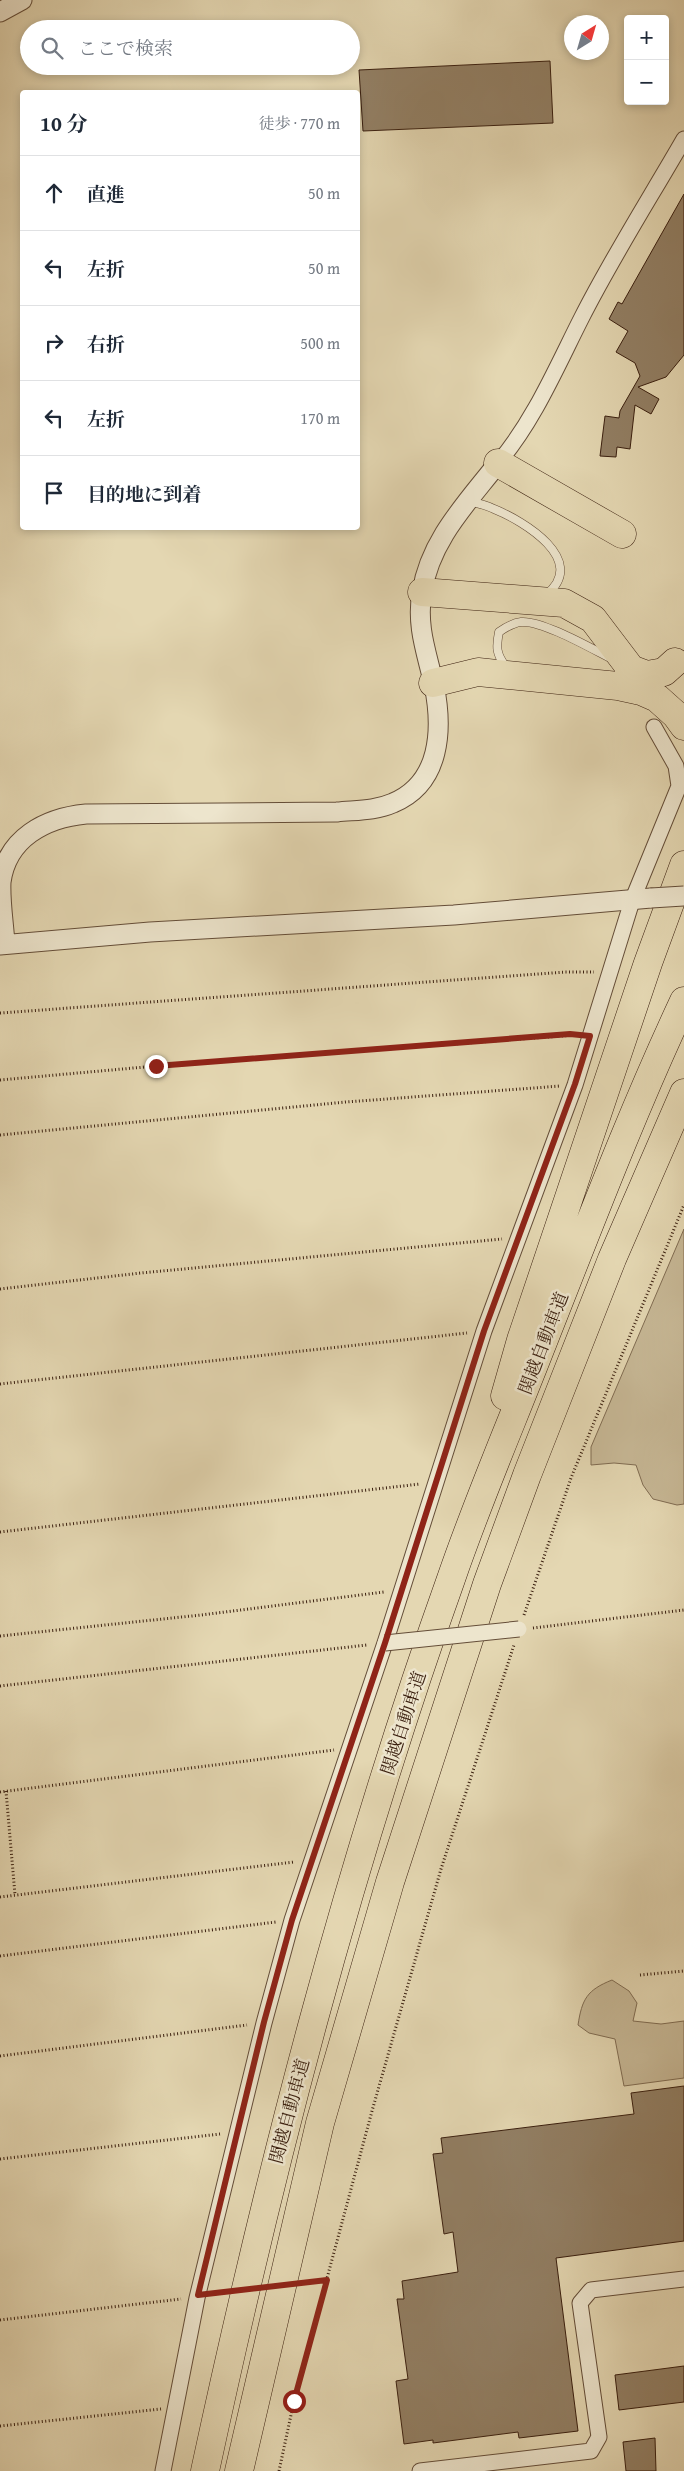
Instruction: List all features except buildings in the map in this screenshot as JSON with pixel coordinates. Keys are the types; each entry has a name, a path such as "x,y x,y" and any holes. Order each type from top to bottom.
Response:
{"highway":[{"path":"498,463 622,534"},
{"path":"422,592 564,603 593,619 630,669 647,675 664,672 675,662"},
{"path":"433,683 478,672 618,686 642,691 656,698 676,714 684,726"},
{"path":"451,1577 521,1340 654,944 684,864"},
{"name":"関越自動車道","path":"205,2471 287,2114 352,1881 451,1577 618,1151 684,1001"},
{"name":"関越自動車道","path":"239,2471 320,2123 390,1882 487,1584 527,1475 612,1259 684,1093"}],"street":[{"path":"0,12 22,0"},
{"path":"684,139 591,300 538,401 508,451 449,526 433,553 422,592 421,635 438,710 439,736 433,761 416,788 393,803 372,809 336,812 70,815 40,826 27,834 14,846 5,862 1,884 3,944 150,932 454,915 684,896"},
{"path":"162,2471 174,2408 237,2132 292,1920 385,1643 484,1331 575,1084 609,972 641,899 679,786 676,766 654,726"},
{"path":"385,1643 519,1629"},
{"path":"420,2471 591,2451 599,2437 580,2303 591,2290 684,2279"}],"lane":[{"path":"468,501 493,508 509,516 551,546 560,562 561,573 556,586 537,601"},
{"path":"523,676 506,668 497,656 496,646 500,632 508,626 523,622 556,632 630,669"}],"path":[{"path":"0,1013 564,972 609,972"},
{"path":"0,1080 368,1049 570,1034 590,1036"},
{"path":"0,1135 317,1105 575,1084"},
{"path":"279,2471 294,2401 441,1869 519,1629 571,1478 684,1205"},
{"path":"0,1289 141,1272 519,1238"},
{"path":"0,1384 484,1331"},
{"path":"0,1532 436,1483"},
{"path":"0,1636 201,1615 402,1590"},
{"path":"519,1629 684,1610"},
{"path":"0,1686 385,1643"},
{"path":"0,1792 349,1748"},
{"path":"6,1791 15,1895"},
{"path":"0,1897 312,1860"},
{"path":"0,1956 292,1920"},
{"path":"640,1975 684,1971"},
{"path":"0,2056 264,2022"},
{"path":"0,2159 237,2132"},
{"path":"0,2320 327,2280"},
{"path":"0,2426 174,2408"}],"shaded area":[{"path":"684,1229 684,1504 677,1505 653,1499 643,1485 636,1465 614,1463 591,1465 591,1447"},
{"path":"612,1980 629,1991 637,2003 633,2021 661,2024 684,2021 684,2078 624,2086 615,2039 589,2033 578,2025 581,2008 587,1996"}],"route":[{"path":"156,1066 570,1034 590,1036 575,1084 484,1331 385,1643 292,1920 264,2022 198,2295 327,2280 294,2401"}]}
